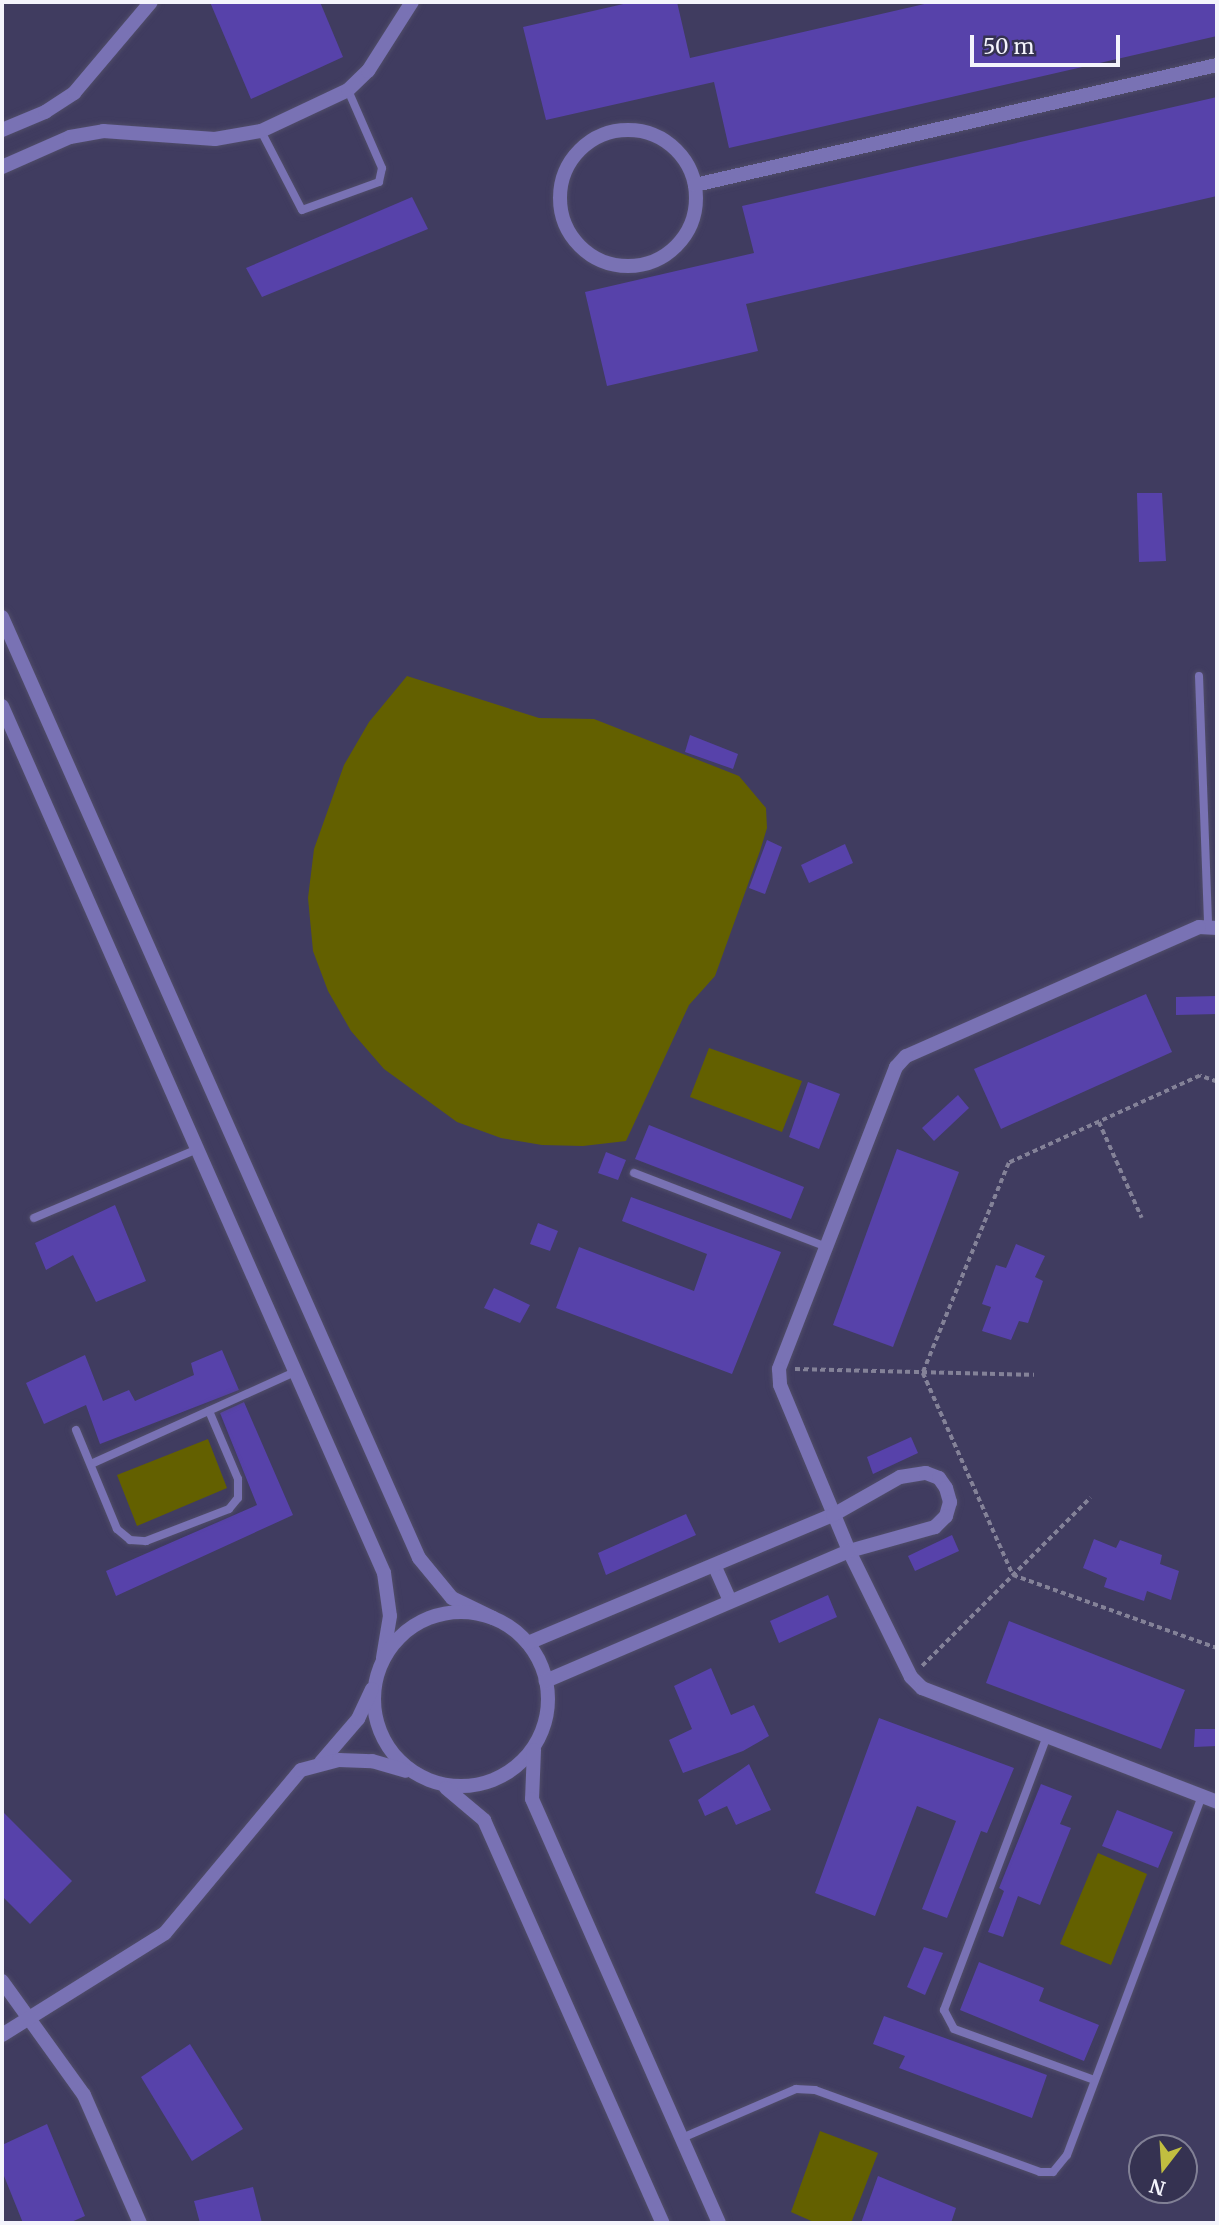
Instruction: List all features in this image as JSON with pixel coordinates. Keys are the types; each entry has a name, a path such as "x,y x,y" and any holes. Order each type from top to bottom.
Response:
{"street":[{"path":"2,130 46,112 74,93 151,2"},
{"path":"2,167 70,137 103,131 215,139 261,131 348,90 368,71 412,2"},
{"path":"695,185 1217,65"},
{"path":"620,132 653,135 672,147 687,164 695,185 695,207 682,238 657,260 636,266 592,257 575,242 564,222 559,201 562,178 572,158 588,143 620,132"},
{"path":"2,617 419,1558 452,1598 493,1618 528,1643 546,1681 545,1723 531,1765 532,1799 719,2223"},
{"path":"2,706 384,1573 390,1616 383,1658"},
{"path":"1213,928 1199,927 906,1056 896,1068 779,1369 780,1385 849,1551 911,1677 922,1688 1217,1802"},
{"path":"528,1643 715,1567 833,1515 912,1473 939,1478 946,1488 948,1509 935,1527 849,1551 729,1598 546,1681"},
{"path":"715,1567 729,1598"},
{"path":"2,2035 166,1933 286,1783 321,1762 358,1719 383,1658 396,1640 431,1617 473,1613 493,1618"},
{"path":"377,1672 373,1696 384,1741 417,1775"},
{"path":"439,1784 462,1787 495,1779 523,1761 537,1743"},
{"path":"321,1762 372,1761 417,1775 439,1784 470,1803 484,1820 663,2223"},
{"path":"2,1981 31,2016 100,2126 140,2223"}],"lane":[{"path":"261,131 302,211 379,182 382,168 348,90"},
{"path":"1199,677 1213,928"},
{"path":"34,1218 197,1149"},
{"path":"634,1173 827,1247"},
{"path":"91,1464 295,1372"},
{"path":"76,1430 117,1529 130,1539 146,1541 229,1509 237,1498 238,1479 209,1411"},
{"path":"1047,1736 944,2010 954,2029 1094,2080"},
{"path":"682,2138 796,2089 815,2090 1040,2172 1053,2172 1067,2155 1202,1796"}],"path":[{"path":"1217,1082 1200,1076 1009,1163 923,1373 1013,1575 1217,1648"},
{"path":"1099,1122 1142,1218"},
{"path":"779,1369 1034,1375"},
{"path":"911,1677 1090,1497"}],"shaded area":[{"path":"2,2 1217,2 1217,2223 2,2223"},
{"path":"407,676 539,718 594,719 739,776 766,808 767,828 715,976 689,1005 626,1141 583,1146 542,1145 501,1138 457,1122 384,1069 351,1031 328,991 313,951 308,898 314,849 344,765 369,722"},
{"path":"709,1048 802,1081 782,1132 690,1097"},
{"path":"208,1439 227,1488 137,1526 117,1475"},
{"path":"1098,1853 1147,1874 1111,1965 1060,1944"},
{"path":"820,2131 878,2153 851,2223 816,2223 791,2212"}],"building":[{"path":"210,2 320,2 343,57 251,99"},
{"path":"632,2 677,2 690,58 933,2 1217,2 1217,36 729,148 714,82 546,120 523,27"},
{"path":"1217,97 1217,196 746,304 758,351 607,386 585,292 754,253 742,206"},
{"path":"412,197 428,229 262,297 246,268"},
{"path":"1137,493 1162,493 1166,561 1139,562"},
{"path":"690,735 738,754 733,769 685,752"},
{"path":"767,840 782,847 765,894 749,888"},
{"path":"845,844 853,863 809,883 801,865"},
{"path":"1146,994 1172,1052 1001,1129 974,1069"},
{"path":"1217,996 1217,1014 1176,1015 1176,997"},
{"path":"808,1082 840,1094 819,1149 789,1137"},
{"path":"958,1095 969,1108 934,1141 922,1128"},
{"path":"649,1125 804,1187 791,1219 635,1159"},
{"path":"897,1149 959,1172 893,1347 833,1325"},
{"path":"606,1152 626,1160 618,1180 598,1173"},
{"path":"631,1197 781,1252 732,1374 556,1308 579,1247 694,1291 707,1254 622,1221"},
{"path":"115,1205 146,1281 96,1302 73,1255 46,1270 35,1243"},
{"path":"538,1223 558,1231 550,1251 530,1244"},
{"path":"1016,1244 1045,1256 1035,1277 1043,1281 1028,1323 1019,1321 1011,1340 982,1331 991,1307 982,1304 996,1265 1006,1268"},
{"path":"494,1288 530,1305 520,1323 484,1308"},
{"path":"222,1350 239,1390 100,1444 86,1405 44,1424 26,1383 85,1355 103,1401 129,1390 135,1401 194,1375 191,1363"},
{"path":"244,1402 293,1515 116,1596 106,1571 257,1505 220,1413"},
{"path":"911,1437 918,1453 873,1474 867,1457"},
{"path":"686,1514 696,1535 606,1575 598,1553"},
{"path":"952,1535 959,1551 915,1571 908,1556"},
{"path":"1094,1539 1116,1548 1120,1540 1162,1555 1160,1564 1179,1571 1171,1600 1147,1591 1144,1601 1104,1587 1107,1578 1083,1568"},
{"path":"828,1595 837,1617 779,1643 770,1621"},
{"path":"1009,1621 1185,1690 1161,1749 986,1683"},
{"path":"711,1668 731,1715 754,1705 769,1736 743,1751 683,1773 669,1740 692,1729 674,1686"},
{"path":"879,1718 1014,1768 987,1833 981,1831 947,1918 922,1909 956,1821 917,1806 875,1916 815,1893"},
{"path":"1195,1729 1217,1729 1217,1746 1194,1747"},
{"path":"749,1764 771,1810 736,1825 727,1806 705,1816 698,1800"},
{"path":"1041,1784 1072,1796 1060,1824 1071,1828 1040,1905 1018,1896 1003,1937 988,1932 1004,1891 999,1888"},
{"path":"1117,1810 1173,1832 1158,1868 1102,1846"},
{"path":"2,1811 72,1881 30,1924 2,1896"},
{"path":"924,1947 943,1953 925,1995 907,1987"},
{"path":"979,1962 1044,1988 1039,2001 1099,2025 1084,2061 960,2010"},
{"path":"884,2016 1047,2075 1032,2118 899,2068 905,2056 873,2044"},
{"path":"190,2044 243,2129 192,2161 141,2077"},
{"path":"47,2124 85,2216 69,2223 23,2223 2,2171 2,2145"},
{"path":"878,2176 956,2208 951,2223 861,2223"},
{"path":"253,2187 262,2223 200,2223 194,2201"}]}
